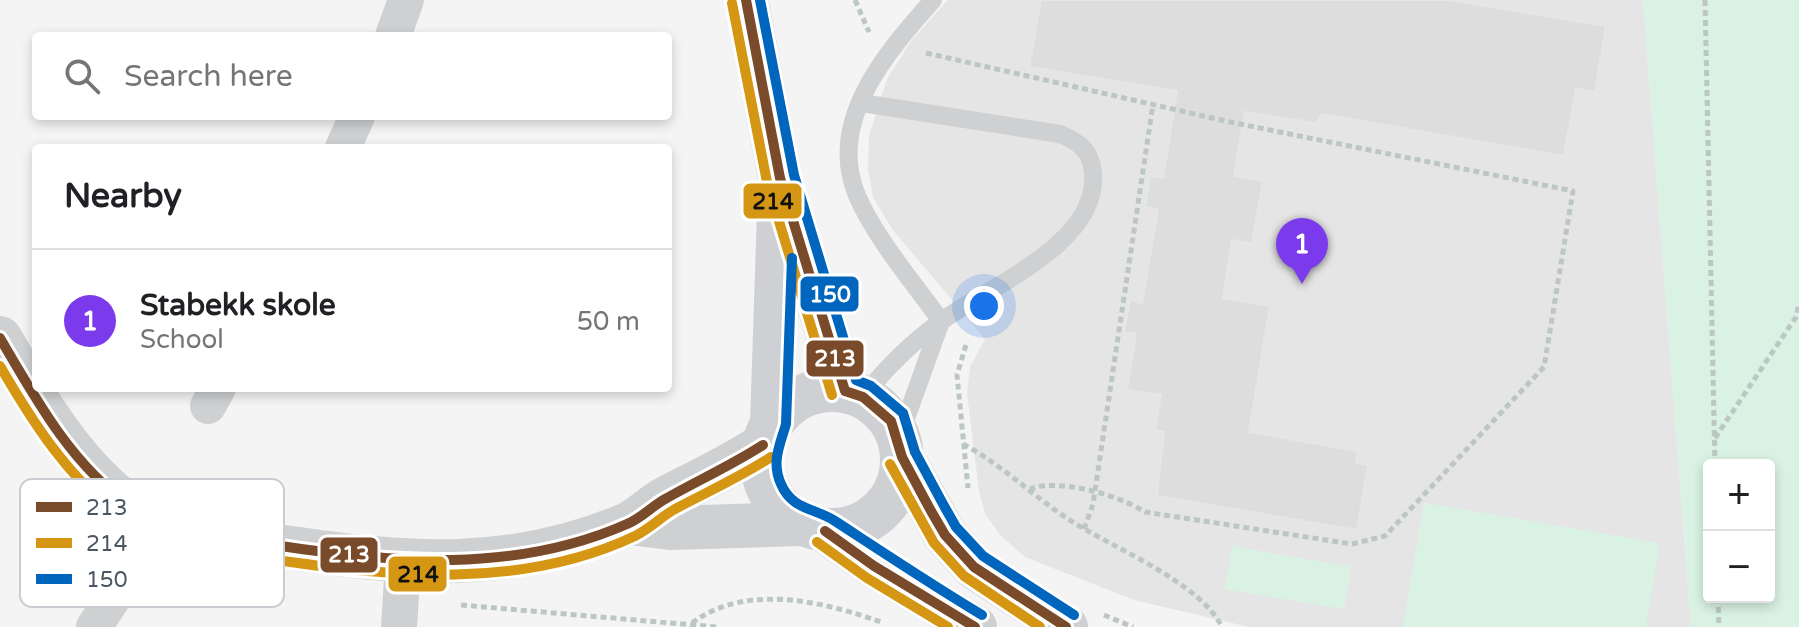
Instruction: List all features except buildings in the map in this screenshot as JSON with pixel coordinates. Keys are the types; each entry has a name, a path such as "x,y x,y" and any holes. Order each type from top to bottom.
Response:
{"main road":[{"path":"748,9 780,178 854,394"},
{"path":"780,178 767,434 762,468 768,491 782,510 975,627"},
{"path":"767,434 802,396 822,390 854,394 878,407 945,535 974,567 1082,619"},
{"path":"813,527 849,529 871,519 888,503 900,481 901,448"}],"street":[{"path":"394,32 406,0"},
{"path":"345,144 355,120"},
{"path":"0,338 34,397 74,451 101,479"},
{"path":"284,546 403,562 507,559 630,523 665,498 724,471 767,434"},
{"path":"630,523 670,528 813,527"},
{"path":"399,627 403,562"},
{"path":"94,627 107,607"}],"lane":[{"path":"933,0 875,71 848,136 856,192 887,245 941,321"},
{"path":"854,394 941,321 1004,281 1078,227 1092,200 1094,185 1088,151 1078,142 1046,131 862,103"},
{"path":"901,448 941,321"}],"path":[{"path":"1705,0 1715,459"},
{"path":"892,47 1573,191 1549,356 1544,367 1395,528 1369,542 1352,544 1145,512 1120,496 1042,485 1030,489"},
{"path":"1084,529 1091,519 1153,104"},
{"path":"1715,439 1796,317 1799,304"},
{"path":"941,321 966,345 957,375 970,497"},
{"path":"963,444 993,460 1107,544 1201,598 1222,627"},
{"path":"691,624 719,606 750,599 825,608 877,621"},
{"path":"1718,603 1719,627"},
{"path":"456,605 717,627"},
{"path":"1082,619 1133,627"}],"shaded area":[{"path":"948,0 1643,0 1691,627 1249,627 1134,600 1025,557 1000,535 985,514 979,491 967,393 970,367 985,339 892,229 873,197 868,170 869,136 887,79 911,41"}],"green space":[{"path":"1643,0 1799,0 1799,627 1691,627"},
{"path":"1424,503 1660,543 1646,627 1403,627"},
{"path":"1232,546 1351,567 1344,609 1225,589"}],"transit line":[{"name":"213","path":"746,0 780,178 845,391 863,397 891,421 902,457 931,511 945,535 974,567 1066,627"},
{"name":"150","path":"760,0 794,175 856,380 871,386 903,413 915,452 956,527 983,556 1074,615"},
{"name":"214","path":"732,3 767,182 832,395"},
{"name":"150","path":"792,258 786,424 777,461 781,484 798,504 835,521 982,615"},
{"name":"213","path":"0,338 32,392"},
{"name":"214","path":"0,366 38,428 80,479"},
{"name":"213","path":"32,392 56,429 98,479"},
{"name":"213","path":"284,546 363,556 452,560 541,551 584,540 632,521 763,445"},
{"name":"214","path":"284,561 409,574 501,572 547,565 592,553 635,536 675,509 771,457"},
{"name":"214","path":"890,464 934,543 964,576 1040,627"},
{"name":"213","path":"825,531 874,566 975,627"},
{"name":"214","path":"817,542 867,578 948,627"}],"place":[{"name":"Stabekk skole","path":"1302,284"}]}
